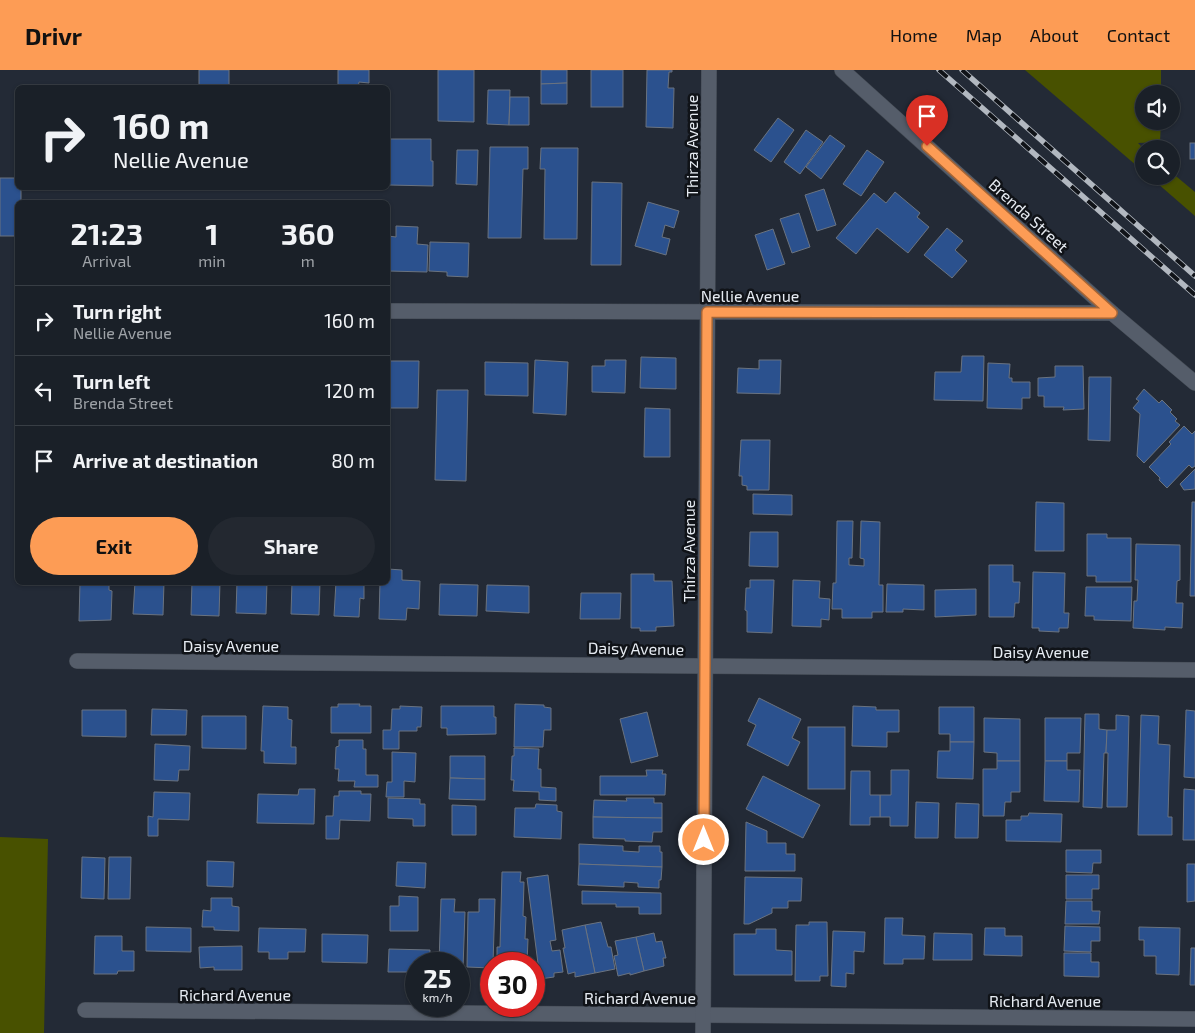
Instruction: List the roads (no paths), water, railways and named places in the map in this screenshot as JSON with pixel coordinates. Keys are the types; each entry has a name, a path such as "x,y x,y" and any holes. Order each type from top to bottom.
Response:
{"street":[{"name":"Thirza Avenue","path":"703,1033 709,70"},
{"name":"Brenda Street","path":"842,70 1112,313 1195,383"},
{"name":"Nellie Avenue","path":"390,312 1112,313"},
{"name":"Daisy Avenue","path":"77,661 1195,670"},
{"name":"Richard Avenue","path":"85,1010 1195,1019"}],"railway":[{"path":"939,70 1195,295"},
{"path":"962,70 1195,276"}]}
